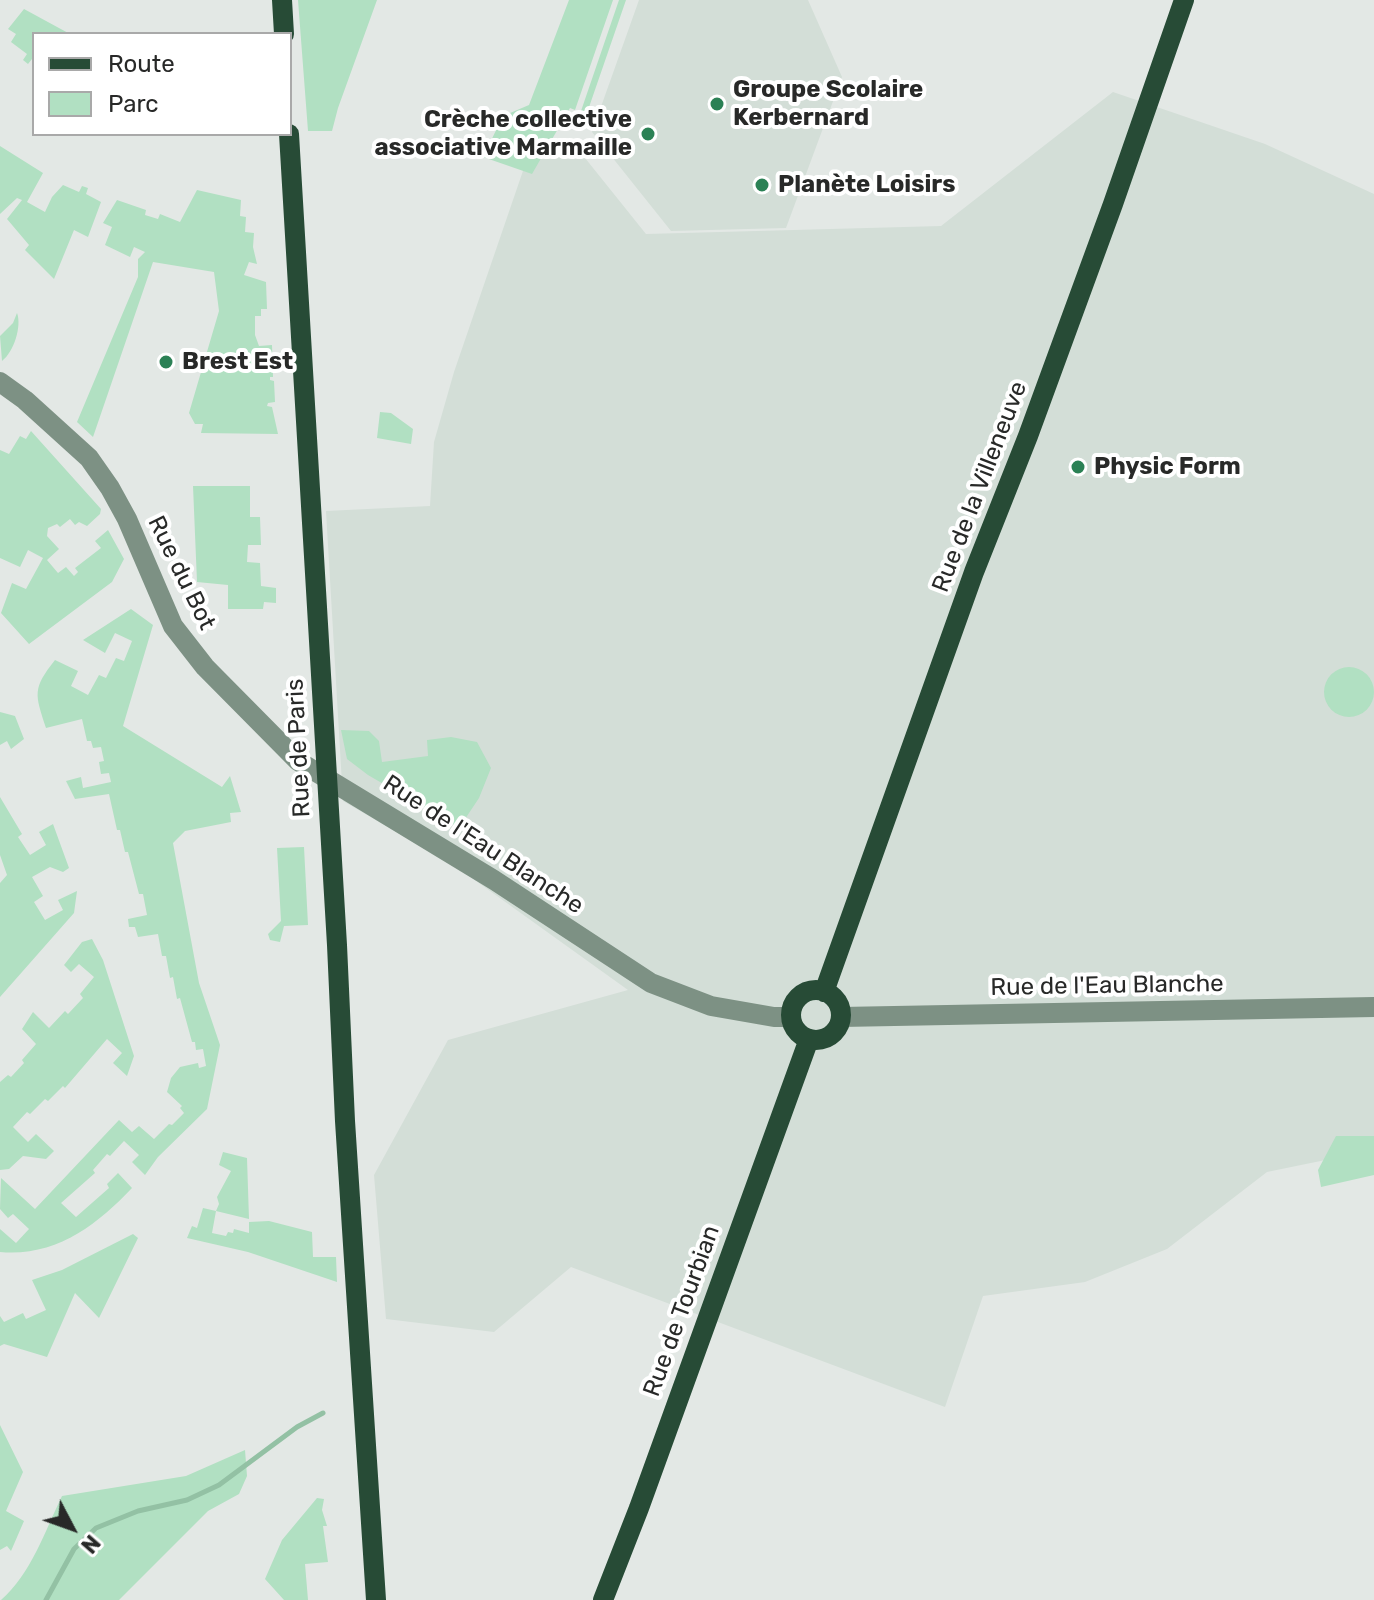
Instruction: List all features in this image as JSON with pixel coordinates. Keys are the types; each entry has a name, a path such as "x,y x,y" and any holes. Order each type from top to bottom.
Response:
{"main road":[{"path":"282,0 284,32"},
{"name":"Rue de la Villeneuve","path":"824,992 974,572 1028,436 1113,204 1184,0"},
{"name":"Rue de Paris","path":"289,136 345,1121 376,1600"},
{"path":"817,990 824,992 837,1001 841,1017 833,1034 822,1040 809,1039 795,1029 791,1017 794,1004 804,994 817,990"},
{"name":"Rue de Tourbian","path":"603,1600 809,1039"}],"street":[{"name":"Rue du Bot","path":"0,382 75,444 110,488 127,519 173,626 189,649 298,761 326,776"},
{"name":"Rue de l'Eau Blanche","path":"326,776 494,880 651,983 711,1006 791,1017"},
{"name":"Rue de l'Eau Blanche","path":"841,1017 1374,1007"}],"shaded area":[{"name":"Groupe Scolaire Kerbernard","path":"639,0 808,0 842,77 786,228 671,231 592,132"},
{"path":"1113,92 1265,144 1374,194 1374,1150 1267,1172 1167,1249 1085,1282 983,1296 945,1407 571,1267 494,1332 386,1319 374,1175 448,1040 628,990 458,868 343,801 326,511 430,506 434,442 454,372 525,165 573,143 646,234 941,226"}],"green space":[{"path":"298,0 377,0 332,131 308,131"},
{"path":"569,0 613,0 575,110 570,108 532,174 483,157 503,116 529,105"},
{"path":"619,0 626,0 587,113 581,111"},
{"path":"24,9 66,32 32,32 32,59 28,64 23,60 27,54 11,42 16,34 8,29"},
{"path":"0,146 43,173 27,202 45,212 52,197 63,185 79,192 82,186 88,188 86,194 101,202 88,237 74,230 54,279 25,250 29,245 7,219 22,200 17,198 0,214"},
{"path":"197,190 241,200 240,216 246,217 245,232 254,233 257,264 249,262 244,275 266,282 267,309 261,309 261,316 255,316 255,335 259,346 272,345 273,377 270,380 274,381 275,402 267,406 272,407 278,434 201,433 203,424 195,424 189,413 219,311 214,272 153,262 93,437 77,422 138,277 138,259 145,252 134,247 130,257 105,245 112,227 103,223 117,200 146,210 145,215 158,219 160,214 180,222"},
{"path":"17,313 16,338 2,361 0,336 13,323"},
{"path":"380,412 391,413 413,429 411,444 377,438"},
{"path":"31,431 101,509 100,514 87,526 79,522 75,525 70,519 60,527 57,524 48,528 47,536 59,549 47,560 58,573 66,567 74,576 78,572 75,568 101,548 95,541 108,530 124,559 112,582 29,644 1,613 12,583 26,589 43,558 28,550 20,567 0,558 0,450 9,454 20,436 26,439"},
{"path":"193,486 250,486 250,517 260,517 261,545 248,545 247,562 260,563 261,586 276,588 276,603 264,602 263,609 228,609 228,585 197,582"},
{"path":"131,609 153,625 123,726 222,787 230,776 241,812 230,813 231,822 185,831 173,843 199,983 220,1045 207,1109 158,1157 145,1175 132,1162 139,1155 124,1141 110,1156 107,1154 93,1170 95,1173 61,1203 76,1217 109,1188 107,1184 118,1173 132,1188 89,1226 56,1244 39,1249 0,1252 0,1229 16,1243 29,1229 13,1214 8,1218 0,1209 1,1178 35,1209 119,1120 132,1132 139,1126 154,1139 169,1124 172,1125 184,1113 180,1108 182,1106 167,1092 171,1078 180,1067 198,1063 199,1068 206,1066 203,1049 196,1050 195,1042 192,1042 173,977 170,978 166,956 162,956 158,934 138,937 135,927 129,927 128,919 147,915 143,894 139,894 128,852 125,852 120,830 117,830 109,794 75,799 66,781 81,777 83,788 111,782 109,773 101,774 99,762 104,761 101,747 93,748 91,741 87,741 82,719 46,728 38,699 42,678 55,660 78,671 71,686 88,695 99,675 106,678 116,658 124,661 132,641 115,633 105,653 83,640"},
{"path":"1349,667 1367,674 1374,692 1367,710 1349,717 1331,710 1324,692 1331,674"},
{"path":"0,712 15,716 24,739 11,749 7,741 0,745"},
{"path":"341,730 369,731 379,741 382,762 428,756 427,740 451,737 477,742 491,768 479,798 459,828 368,775 347,759"},
{"path":"0,797 22,834 18,837 30,855 46,845 39,832 53,824 69,868 63,872 50,867 32,877 43,896 34,902 45,920 63,910 58,900 77,891 74,913 0,997 0,883 7,875 0,855"},
{"path":"304,847 308,925 284,926 280,942 270,940 268,934 281,921 277,848"},
{"path":"92,939 103,960 134,1056 127,1076 113,1063 122,1053 107,1039 65,1088 63,1086 48,1101 45,1099 30,1114 27,1112 13,1127 28,1142 36,1134 54,1151 46,1159 23,1156 9,1169 0,1170 0,1082 8,1075 11,1077 36,1044 22,1029 33,1012 49,1028 83,998 80,994 94,977 79,964 71,972 64,965 82,942"},
{"path":"1336,1136 1374,1136 1374,1175 1321,1187 1318,1170"},
{"path":"223,1152 247,1158 249,1219 216,1211 219,1204 217,1197 231,1171 219,1165"},
{"path":"203,1208 216,1211 212,1233 226,1236 234,1229 249,1233 249,1222 269,1221 312,1232 313,1257 336,1257 337,1282 248,1252 187,1238 192,1226 197,1228"},
{"path":"133,1234 138,1238 99,1318 75,1293 47,1357 4,1344 0,1346 0,1316 4,1322 23,1313 26,1319 46,1310 32,1280 62,1270"},
{"path":"0,1425 23,1472 6,1511 24,1521 11,1551 7,1546 0,1550"},
{"path":"245,1450 247,1476 239,1494 208,1511 119,1600 1,1600 29,1565 62,1496 186,1476"},
{"path":"317,1498 324,1499 322,1510 327,1526 323,1526 328,1562 305,1564 308,1600 284,1600 265,1579 282,1540"}],"waterway":[{"path":"46,1600 74,1549 96,1528 138,1511 187,1500 219,1485 297,1427 323,1413"}],"place":[{"name":"Groupe Scolaire Kerbernard","path":"717,104"},
{"name":"Crèche collective associative Marmaille","path":"648,134"},
{"name":"Planète Loisirs","path":"762,185"},
{"name":"Brest Est","path":"166,362"},
{"name":"Physic Form","path":"1078,467"}]}
